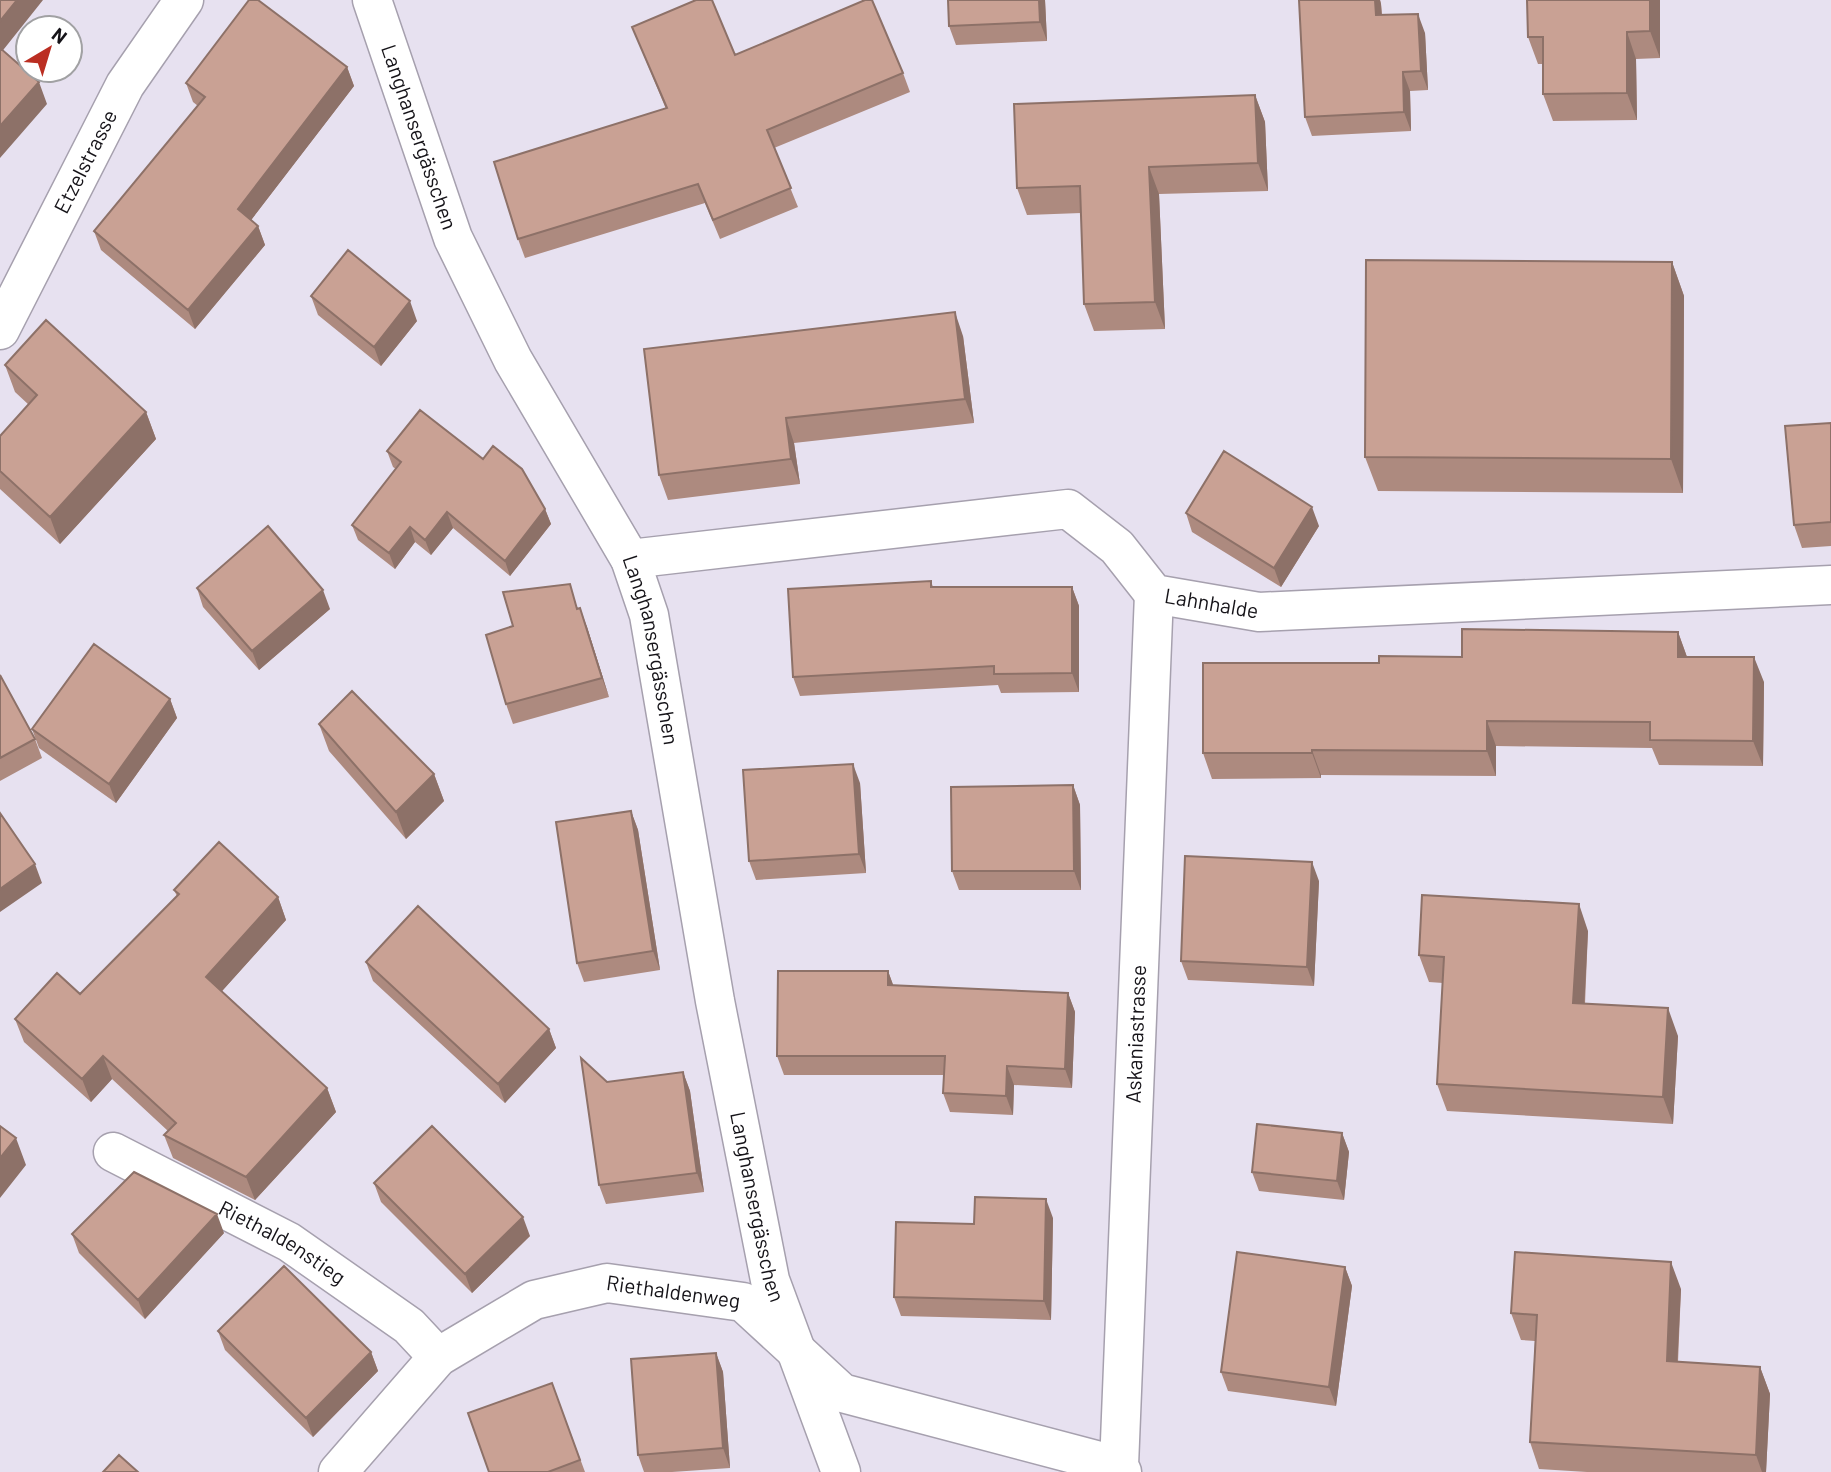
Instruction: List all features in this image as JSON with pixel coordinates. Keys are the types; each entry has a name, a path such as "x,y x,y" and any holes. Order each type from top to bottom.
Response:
{"street":[{"name":"Etzelstrasse","path":"0,330 125,85 184,0"},
{"name":"Langhansergässchen","path":"372,0 453,238 513,360 629,559 649,615 715,1001 769,1280 841,1472"},
{"name":"Lahnhalde","path":"629,559 1068,509 1117,547 1154,594 1259,612 1831,585"},
{"name":"Askaniastrasse","path":"1121,1469 1154,594"},
{"name":"Riethaldenstieg","path":"113,1152 289,1242 409,1326 438,1357"},
{"name":"Riethaldenweg","path":"338,1472 438,1357 534,1300 607,1283 743,1302 842,1393 1121,1469"}],"building":[{"path":"0,0 17,0 0,21"},
{"path":"249,0 258,0 347,67 238,209 258,226 188,310 94,231 205,97 186,83"},
{"path":"696,0 712,0 735,55 865,0 872,0 903,73 767,130 791,188 713,220 698,184 518,239 494,162 667,108 632,27"},
{"path":"948,0 1039,0 1040,22 949,26"},
{"path":"1299,0 1375,0 1376,15 1418,14 1421,71 1403,72 1404,112 1305,117"},
{"path":"1527,0 1650,0 1650,31 1627,32 1627,93 1543,94 1543,37 1528,37"},
{"path":"0,48 14,60 14,84 37,84 0,126"},
{"path":"1255,95 1258,163 1149,167 1155,302 1084,304 1080,186 1017,188 1014,104"},
{"path":"348,250 410,301 374,347 311,296"},
{"path":"1366,260 1672,262 1671,459 1365,457"},
{"path":"955,312 965,399 786,418 791,459 659,475 644,349"},
{"path":"46,320 146,412 50,517 0,471 0,436 37,395 5,365"},
{"path":"420,410 483,459 493,446 522,469 545,509 505,561 447,512 425,540 410,527 389,553 352,525 401,462 387,451"},
{"path":"1831,423 1831,522 1794,525 1785,426"},
{"path":"1224,451 1312,507 1274,568 1186,513"},
{"path":"268,526 323,590 252,651 197,588"},
{"path":"931,581 931,587 1072,587 1072,673 994,674 994,666 793,677 788,589"},
{"path":"570,584 602,678 506,704 486,635 513,626 503,592"},
{"path":"1462,629 1678,632 1678,657 1754,657 1753,741 1650,740 1650,722 1487,721 1487,751 1312,750 1312,753 1203,753 1203,663 1379,663 1379,656 1462,657"},
{"path":"94,644 170,699 109,784 32,729"},
{"path":"0,675 35,739 0,758"},
{"path":"352,691 434,774 396,812 319,724"},
{"path":"853,764 859,854 749,861 743,770"},
{"path":"1073,785 1074,871 952,871 951,787"},
{"path":"631,811 653,951 577,963 556,822"},
{"path":"0,813 35,864 0,889"},
{"path":"219,842 278,897 206,977 327,1088 246,1177 164,1135 176,1123 103,1056 82,1079 15,1019 57,973 80,994 179,894 174,890"},
{"path":"1185,856 1312,862 1307,967 1181,961"},
{"path":"1422,895 1579,904 1573,1003 1668,1008 1663,1097 1437,1084 1444,957 1419,955"},
{"path":"418,906 549,1029 498,1084 366,962"},
{"path":"778,971 888,971 888,985 1068,993 1065,1069 1007,1066 1006,1096 943,1093 945,1056 777,1056"},
{"path":"581,1058 607,1082 683,1072 697,1173 599,1185"},
{"path":"1257,1124 1342,1133 1337,1181 1252,1172"},
{"path":"0,1126 16,1138 0,1158"},
{"path":"432,1126 523,1217 465,1274 374,1183"},
{"path":"134,1172 217,1214 138,1300 72,1234"},
{"path":"975,1197 1046,1199 1044,1301 894,1297 896,1222 974,1224"},
{"path":"1237,1252 1345,1267 1329,1387 1221,1372"},
{"path":"1515,1252 1671,1262 1667,1361 1760,1367 1756,1455 1530,1442 1537,1315 1511,1313"},
{"path":"284,1266 371,1352 306,1418 218,1331"},
{"path":"716,1353 723,1448 638,1455 631,1359"},
{"path":"552,1383 580,1460 548,1472 489,1472 468,1413"},
{"path":"119,1455 138,1472 103,1472"}]}
